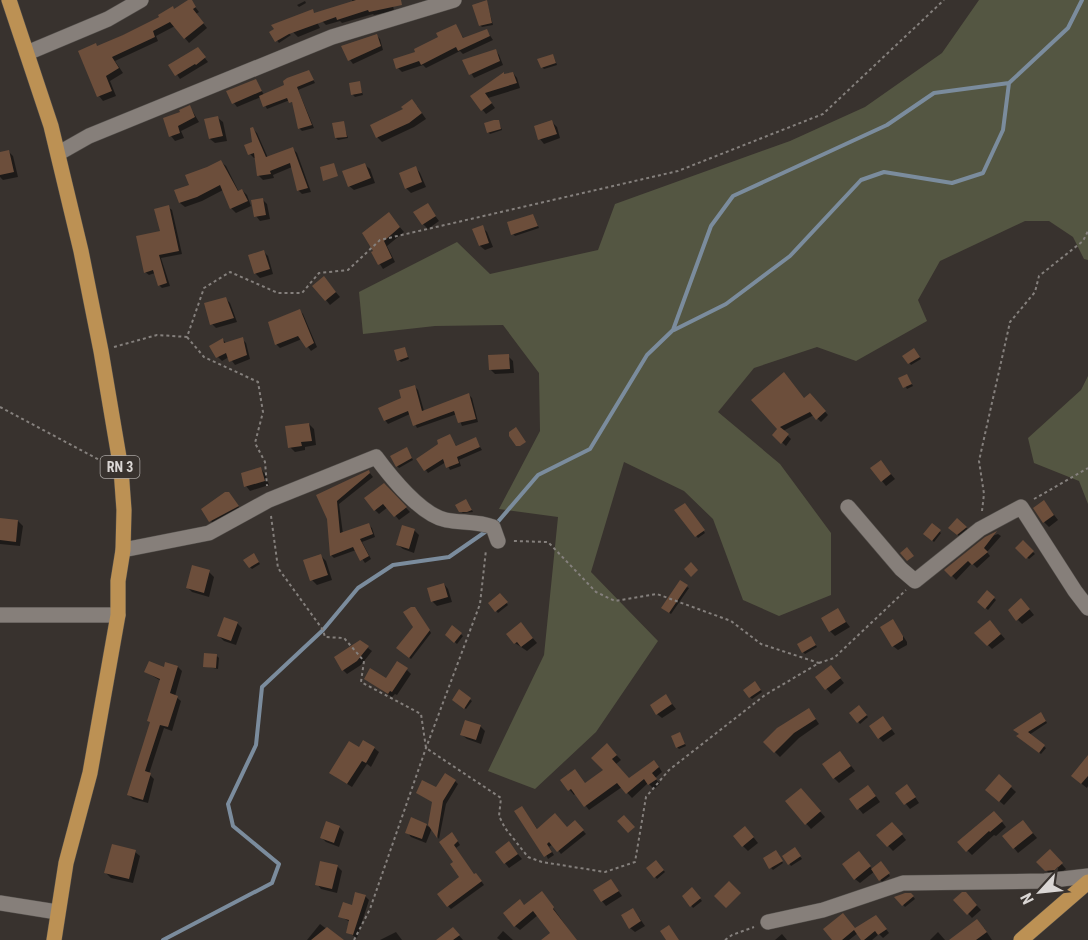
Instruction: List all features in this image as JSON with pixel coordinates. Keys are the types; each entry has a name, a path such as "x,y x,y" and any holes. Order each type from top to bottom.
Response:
{"main road":[{"name":"RN 3","path":"9,0 59,153 101,351 121,469 124,510 123,550 118,580 118,615 90,773 66,863 54,940"},
{"path":"1021,940 1088,882"}],"street":[{"path":"27,53 108,20 141,0"},
{"path":"59,153 89,136 332,37 454,0"},
{"path":"123,550 209,533 269,500 376,457 399,486 431,512 443,519 493,527 498,541"},
{"path":"848,507 901,569 915,581 980,529 1021,507 1088,608"},
{"path":"0,615 118,615"},
{"path":"768,922 823,910 903,883 1045,881 1088,876"},
{"path":"0,903 57,912"}],"path":[{"path":"187,338 204,288 230,272 278,293 302,293 319,273 348,270 380,240 678,171 823,114 944,0"},
{"path":"980,529 984,494 979,461 1010,322 1035,292 1038,276 1083,241 1088,231"},
{"path":"101,351 157,335 187,338 204,357 258,382 263,412 255,443 265,462 278,568 323,630 325,637 344,638 364,661 361,682 421,714 426,748 501,798 499,816 505,828 528,857 543,862 605,872 635,862 646,797 669,770 765,695 819,663 834,658 915,581"},
{"path":"0,407 98,461 121,469"},
{"path":"1021,507 1088,468"},
{"path":"354,940 370,909 426,748 480,604 485,550 498,541 548,542 596,592 615,601 657,594 731,621 761,645 819,663"},
{"path":"725,940 732,935 768,922"}],"green space":[{"path":"979,0 1088,0 1088,260 1084,259 1073,237 1049,221 1025,221 940,261 918,300 927,321 856,361 817,347 754,368 718,412 780,464 831,533 831,595 779,616 743,600 713,519 684,491 624,462 591,572 658,641 596,732 535,789 488,771 544,655 558,517 499,509 540,431 539,373 503,325 435,326 363,334 359,292 457,242 490,274 598,250 615,204 790,141 865,107 942,53"},
{"path":"1088,376 1088,504 1079,481 1034,463 1028,438 1081,390"}],"building":[{"path":"192,0 196,7 193,9 204,23 184,39 170,22 153,31 155,37 112,57 119,68 106,76 112,91 97,97 78,51 123,35 159,17 158,15 173,6 174,9"},
{"path":"356,0 401,0 402,5 369,12 368,10 337,20 336,17 289,34 275,42 269,32 274,29 271,25 313,9 314,13"},
{"path":"487,0 492,23 479,26 472,5"},
{"path":"456,24 463,38 487,29 490,36 458,51 456,47 421,65 419,61 396,69 393,59 415,52 414,49 438,37 436,33"},
{"path":"377,34 381,46 348,61 341,46"},
{"path":"198,47 206,57 175,76 168,65"},
{"path":"496,49 500,61 469,75 462,60"},
{"path":"553,54 556,63 541,68 537,59"},
{"path":"309,70 314,80 297,87 312,125 298,129 292,102 289,103 287,98 263,107 259,96 284,85 283,81 287,78"},
{"path":"504,72 504,74 513,72 517,83 485,93 492,103 481,111 470,96"},
{"path":"256,79 262,91 232,104 226,91"},
{"path":"360,81 362,93 351,95 349,83"},
{"path":"412,99 422,113 409,123 376,138 370,125 403,109 401,107"},
{"path":"190,105 195,117 178,126 180,133 169,137 163,118 180,112 179,110"},
{"path":"218,116 223,136 209,139 204,119"},
{"path":"499,120 501,129 487,133 484,123"},
{"path":"552,120 557,134 538,140 534,126"},
{"path":"344,121 347,137 335,138 332,123"},
{"path":"253,127 266,157 293,147 308,188 297,191 290,163 270,171 271,174 257,176 254,153 248,155 244,145 252,142 250,128"},
{"path":"9,150 14,172 0,175 0,152"},
{"path":"221,160 238,191 242,189 248,201 230,209 220,185 179,203 174,190 189,185 185,175"},
{"path":"334,163 338,176 323,181 320,167"},
{"path":"365,163 371,178 348,187 342,171"},
{"path":"416,166 422,182 405,189 399,173"},
{"path":"263,198 266,215 254,217 251,200"},
{"path":"428,203 436,216 422,225 413,212"},
{"path":"169,205 179,251 159,255 167,283 158,286 153,270 144,273 136,236 160,231 154,209"},
{"path":"389,212 400,227 384,241 392,258 378,265 362,233"},
{"path":"533,214 538,226 511,235 507,222"},
{"path":"483,225 489,243 479,246 472,229"},
{"path":"264,250 270,269 254,274 248,255"},
{"path":"324,276 336,292 325,301 312,286"},
{"path":"226,297 234,318 210,325 204,303"},
{"path":"300,309 314,343 306,348 298,336 275,345 268,322"},
{"path":"243,337 247,355 229,362 226,353 216,358 209,346 223,338 224,343"},
{"path":"405,347 408,357 397,361 394,350"},
{"path":"914,348 920,357 908,364 902,356"},
{"path":"509,354 510,369 489,370 488,355"},
{"path":"784,372 804,398 810,393 826,411 816,420 810,412 780,427 789,434 781,444 772,435 777,429 751,400"},
{"path":"907,374 912,384 903,388 898,378"},
{"path":"415,385 422,411 469,393 476,419 458,423 454,411 413,426 408,411 384,421 378,408 401,398 399,390"},
{"path":"309,423 312,441 301,442 302,446 288,448 285,426"},
{"path":"516,427 526,442 520,446 516,446 509,436 509,432"},
{"path":"450,434 456,446 476,437 480,447 457,457 459,463 446,468 443,459 424,471 416,459 438,444 437,440"},
{"path":"407,447 412,458 396,467 390,456"},
{"path":"881,460 891,474 881,482 870,468"},
{"path":"261,467 265,481 244,487 241,473"},
{"path":"369,470 370,473 337,501 340,533 369,523 373,534 360,539 369,556 360,561 353,547 330,556 327,519 316,495"},
{"path":"384,483 407,507 394,517 383,504 374,511 364,498"},
{"path":"225,492 229,492 239,506 209,522 201,509"},
{"path":"466,499 472,510 459,512 455,505"},
{"path":"1044,500 1054,515 1043,523 1033,508"},
{"path":"685,503 705,530 695,537 674,510"},
{"path":"0,518 18,520 16,542 0,540"},
{"path":"957,518 967,527 957,535 948,528"},
{"path":"932,523 941,530 932,541 923,534"},
{"path":"402,525 415,529 409,549 396,545"},
{"path":"997,531 984,548 988,552 972,565 968,561 951,577 944,570 985,537"},
{"path":"1023,540 1034,551 1026,559 1015,548"},
{"path":"907,547 914,556 907,561 900,553"},
{"path":"254,553 259,562 249,568 243,560"},
{"path":"321,554 328,575 310,581 303,560"},
{"path":"691,562 698,570 691,577 684,569"},
{"path":"192,565 210,570 204,593 186,588"},
{"path":"680,580 688,585 669,613 661,608"},
{"path":"444,583 448,597 431,602 427,588"},
{"path":"987,590 995,597 985,609 977,602"},
{"path":"500,593 508,602 495,612 488,603"},
{"path":"1021,598 1030,609 1016,621 1008,610"},
{"path":"415,607 430,630 409,658 396,648 413,627 403,612"},
{"path":"838,608 846,622 829,632 821,618"},
{"path":"224,617 238,622 231,641 217,636"},
{"path":"893,619 903,640 892,647 880,627"},
{"path":"990,620 1001,634 987,646 974,633"},
{"path":"521,622 533,638 521,647 517,642 514,644 506,634"},
{"path":"452,625 462,633 454,643 445,635"},
{"path":"811,636 816,645 802,653 797,644"},
{"path":"360,640 369,646 357,661 342,671 334,657"},
{"path":"204,653 217,654 216,668 203,667"},
{"path":"149,661 164,667 165,662 178,666 170,693 178,696 168,727 160,725 145,771 151,773 143,800 127,795 150,722 147,721 160,679 144,672"},
{"path":"397,661 408,668 392,692 388,694 364,679 370,668 386,678"},
{"path":"831,665 841,678 825,690 815,677"},
{"path":"755,681 761,690 749,698 743,690"},
{"path":"459,689 471,698 464,709 452,700"},
{"path":"666,694 672,704 656,715 650,705"},
{"path":"859,705 867,715 857,723 849,713"},
{"path":"809,708 816,719 794,733 774,753 763,742 777,728"},
{"path":"1041,712 1046,721 1028,732 1045,745 1039,753 1016,736 1019,734 1013,730"},
{"path":"883,716 892,729 878,739 869,726"},
{"path":"465,720 481,725 476,740 460,735"},
{"path":"680,732 685,744 676,748 671,736"},
{"path":"363,740 375,747 366,763 362,761 347,784 329,773 349,741 359,747"},
{"path":"607,743 617,755 612,759 629,778 654,760 659,767 652,773 657,779 648,785 644,779 626,794 617,783 584,807 571,789 568,791 560,780 575,769 585,783 603,770 591,758"},
{"path":"840,751 851,766 833,779 822,764"},
{"path":"1088,755 1088,776 1081,784 1071,776"},
{"path":"445,773 456,780 443,801 437,838 428,825 432,802 416,793 422,780 436,787"},
{"path":"999,774 1012,786 999,802 985,790"},
{"path":"907,784 916,797 904,805 895,793"},
{"path":"868,785 876,796 857,810 849,799"},
{"path":"801,788 821,811 805,825 785,801"},
{"path":"522,806 537,829 555,813 567,827 575,820 584,830 557,852 549,842 547,844 552,852 544,857 514,811"},
{"path":"994,811 1003,821 966,852 957,842"},
{"path":"624,815 635,827 628,833 617,821"},
{"path":"411,817 427,824 422,839 405,833"},
{"path":"1023,820 1033,833 1013,849 1002,836"},
{"path":"326,821 340,826 334,843 320,838"},
{"path":"892,822 903,834 887,847 876,835"},
{"path":"745,826 754,837 742,847 733,836"},
{"path":"452,832 458,841 454,845 474,874 476,873 482,881 447,907 437,894 459,877 450,864 453,862 439,842"},
{"path":"509,841 518,854 504,864 495,852"},
{"path":"112,844 136,850 129,879 104,873"},
{"path":"795,847 801,856 788,865 782,856"},
{"path":"1050,849 1063,863 1055,870 1045,871 1036,862"},
{"path":"776,850 783,861 769,869 763,858"},
{"path":"859,851 871,866 854,880 842,864"},
{"path":"656,860 664,870 654,878 646,868"},
{"path":"320,861 338,865 332,889 315,885"},
{"path":"881,861 890,873 879,881 871,869"},
{"path":"611,879 619,891 601,902 593,890"},
{"path":"729,881 741,893 726,908 714,896"},
{"path":"692,887 701,898 690,907 682,896"},
{"path":"542,891 577,940 541,940 550,933 533,911 514,927 503,913 520,899 524,905"},
{"path":"355,892 366,895 353,935 346,933 349,920 338,917 343,902 352,905"},
{"path":"962,892 966,892 977,905 967,915 953,900"},
{"path":"911,893 914,896 902,906 894,897"},
{"path":"633,908 641,921 629,929 621,915"},
{"path":"843,913 855,928 876,915 887,929 878,935 875,931 864,940 861,940 854,930 842,940 832,940 823,929"},
{"path":"977,919 987,932 976,940 949,940"},
{"path":"669,925 679,940 666,940 660,931"},
{"path":"327,927 344,940 311,940"},
{"path":"453,927 460,935 453,940 436,940"}],"waterway":[{"path":"496,524 538,475 590,449 647,355 673,330 711,226 733,196 887,125 934,93 1009,83 1068,28 1082,0"},
{"path":"674,330 726,304 790,256 861,180 884,172 952,183 983,173 1003,130 1009,83"},
{"path":"163,940 272,883 279,864 233,826 228,804 256,745 262,687 323,630 358,588 393,565 449,557 488,530"}]}
